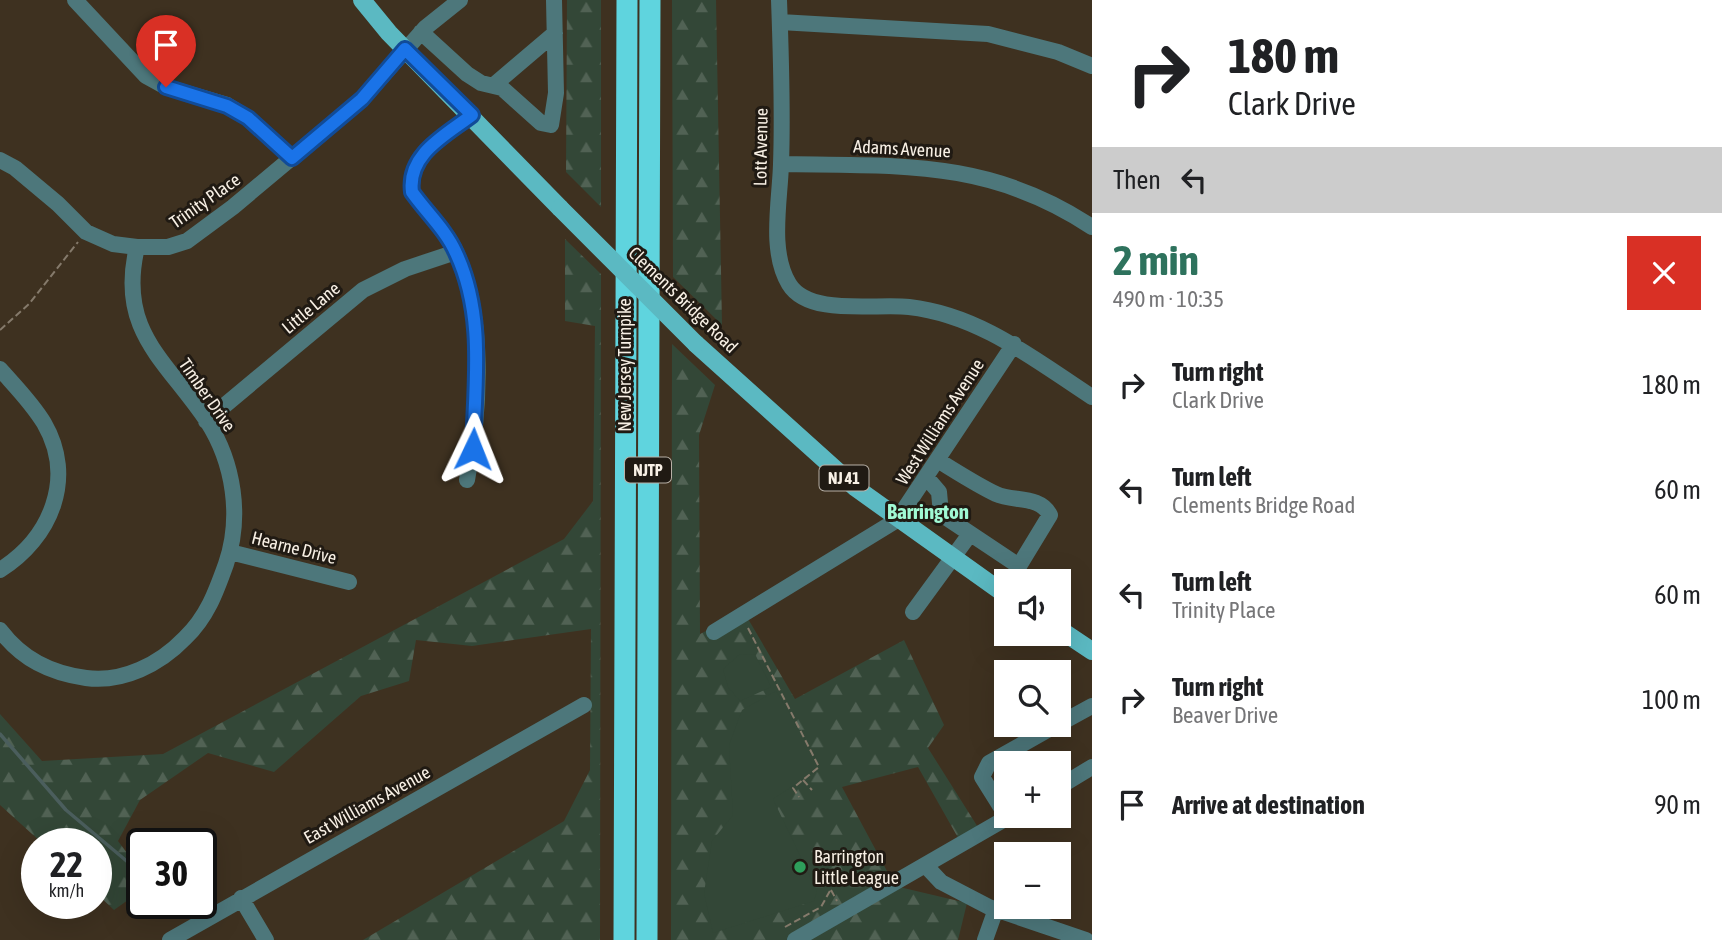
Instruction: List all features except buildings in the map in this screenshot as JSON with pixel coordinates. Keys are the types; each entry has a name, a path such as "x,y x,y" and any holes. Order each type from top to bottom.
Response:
{"highway":[{"name":"New Jersey Turnpike","path":"624,940 627,0"},
{"name":"New Jersey Turnpike","path":"647,940 650,0"}],"main road":[{"name":"Clements Bridge Road","path":"362,0 405,49 696,344 856,488 994,587"},
{"path":"1071,637 1092,651"}],"street":[{"path":"75,0 146,76 166,87 227,106 248,118 292,158"},
{"name":"Trinity Place","path":"0,160 15,168 58,204 86,232 113,244 168,247 187,241 362,99 405,49 460,0"},
{"path":"421,33 467,74 481,83 495,84 541,123 551,125 556,93 554,0"},
{"name":"Lott Avenue","path":"779,0 781,164 778,222 782,269 794,290 809,300 828,305 908,306 939,312 967,321 1014,344"},
{"path":"780,22 988,34 1058,52 1092,66"},
{"path":"495,84 555,33"},
{"path":"467,480 473,449 477,333 472,295 456,251 412,192 410,182 413,167 423,153 472,115"},
{"name":"Adams Avenue","path":"781,164 925,167 976,174 1019,188 1063,207 1092,227"},
{"name":"Timber Drive","path":"0,630 11,645 40,666 73,676 117,678 141,669 174,649 198,625 214,597 230,552 234,517 233,483 219,443 206,421 156,358 140,326 131,285 136,247"},
{"name":"Little Lane","path":"206,421 363,290 405,269 456,251"},
{"path":"1014,344 1092,397"},
{"name":"West Williams Avenue","path":"898,520 1014,344"},
{"path":"0,369 44,422 55,446 60,487 45,525 32,545 0,570"},
{"path":"927,478 939,492 941,514 1019,566 1050,515 1047,510 1026,498 998,495 939,461"},
{"path":"713,632 898,520"},
{"path":"913,612 970,534"},
{"name":"Hearne Drive","path":"230,552 349,582"},
{"name":"East Williams Avenue","path":"170,940 584,705"},
{"path":"1071,717 1092,706"},
{"path":"1011,751 1036,737"},
{"path":"994,760 983,771 982,777 994,795"},
{"path":"1071,780 1092,767"},
{"path":"790,933 925,865 994,824"},
{"path":"925,865 941,882 994,908"},
{"path":"242,898 266,940"},
{"path":"985,940 994,915"},
{"path":"1024,919 1079,939"}],"path":[{"path":"0,330 29,303 86,232"},
{"path":"745,623 820,767 793,788 799,797"},
{"path":"803,780 812,790"},
{"path":"790,933 821,907 831,889 839,905"}],"green space":[{"path":"567,0 601,0 601,207 566,172"},
{"path":"672,0 716,0 722,325 673,277"},
{"path":"565,239 601,274 600,940 363,940 564,821 590,770 591,629 472,646 416,640 409,681 361,696 274,772 208,753 140,800 118,841 126,852 126,901 114,910 112,828 25,828 0,805 0,714 42,761 163,754 564,539 593,501 595,326 565,321"},
{"path":"672,344 715,385 699,435 700,634 744,612 795,699 904,640 944,725 928,748 981,832 961,843 918,767 842,787 895,886 967,903 958,940 671,940"},
{"path":"755,654 771,687 740,701 728,687 723,669 739,655"},
{"path":"776,691 819,763 817,770 773,799 817,891 814,901 713,933 704,893 712,841 733,815 729,745 742,710"}],"waterway":[{"path":"0,734 66,810 126,861"}],"place":[{"name":"Barrington Little League","path":"800,867"}],"district":[{"name":"Barrington","path":"928,512"}],"route":[{"path":"166,87 227,106 248,118 292,158 362,99 405,49 472,115 423,153 413,167 410,182 412,192 456,251 472,295 477,333 473,449"}]}
